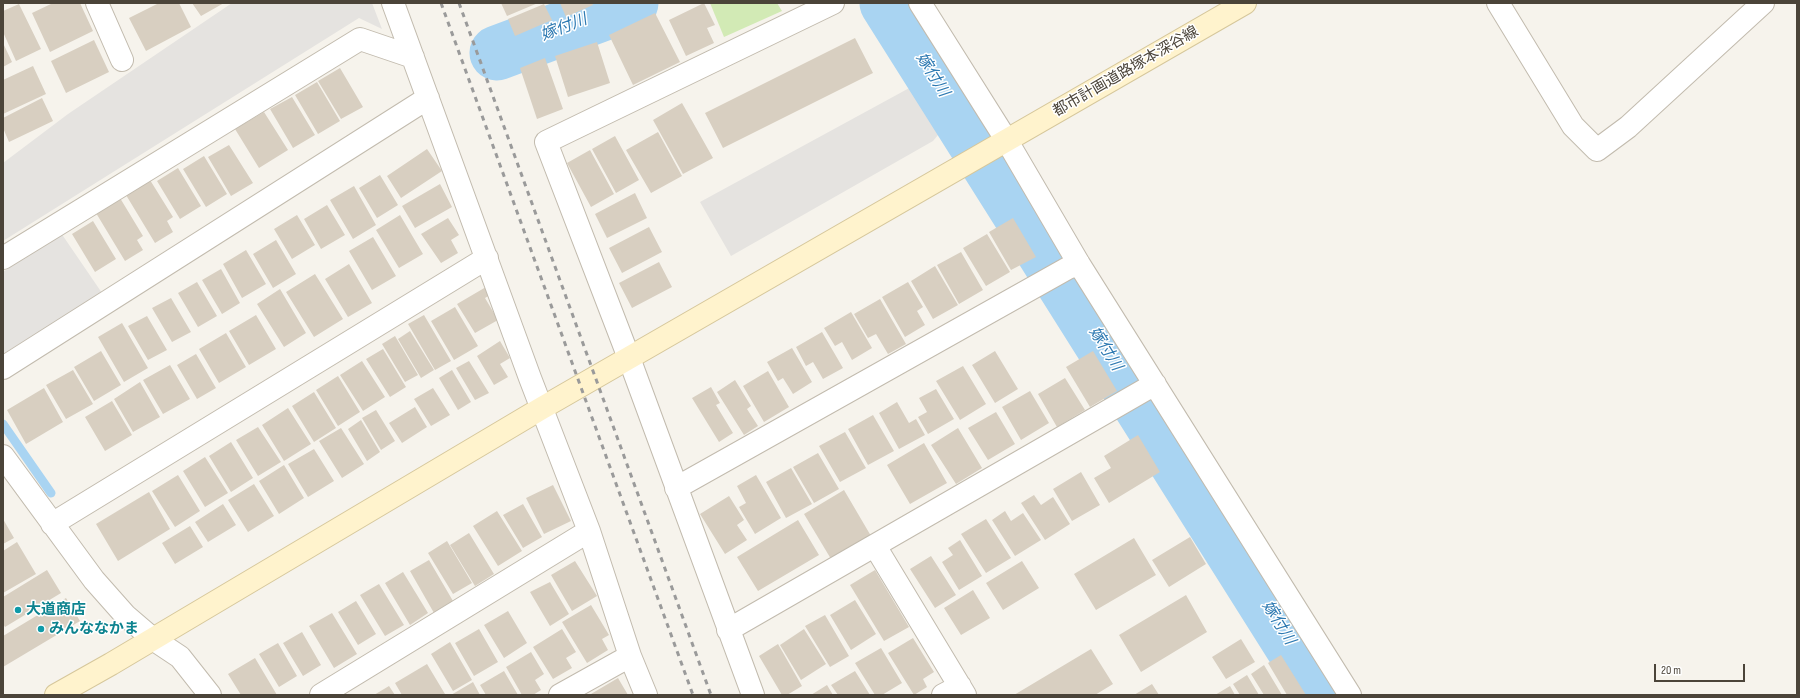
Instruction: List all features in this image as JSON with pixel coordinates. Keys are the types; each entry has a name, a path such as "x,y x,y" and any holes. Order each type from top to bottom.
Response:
{"street":[{"path":"97,3 122,60"},
{"path":"393,3 589,532 630,656 646,695"},
{"path":"753,695 629,358 546,142 832,3"},
{"path":"920,3 1007,141 1079,264 1156,384 1350,695"},
{"name":"都市計画道路塚本深谷線","path":"56,695 542,408 1245,3"},
{"path":"1498,3 1573,126 1597,150 1628,127 1763,3"},
{"path":"3,258 360,39 413,57"},
{"path":"3,368 428,98"},
{"path":"52,524 487,258"},
{"path":"676,488 1068,268 1079,264"},
{"path":"728,630 1156,384"},
{"path":"6,468 52,524 94,580 125,614 152,639 180,657 210,695"},
{"path":"321,695 589,532"},
{"path":"875,546 956,692"},
{"path":"560,695 630,656"}],"green space":[{"path":"710,3 777,3 782,11 724,37"}],"shaded area":[{"path":"232,3 372,3 382,29 359,18 3,241 3,163 68,114"},
{"path":"924,80 948,123 933,141 731,256 700,202"},
{"path":"61,233 102,293 3,354 3,272"}],"building":[{"path":"53,3 80,3 93,31 50,52 32,13"},
{"path":"159,3 179,3 191,27 146,51 129,18"},
{"path":"192,3 224,3 201,16"},
{"path":"501,3 538,3 507,16"},
{"path":"560,3 592,3 593,5 566,17"},
{"path":"704,3 715,25 707,28 714,43 686,56 669,20"},
{"path":"19,4 41,49 16,61 3,32 3,11"},
{"path":"544,4 552,20 515,36 508,19"},
{"path":"655,13 680,62 633,85 609,35"},
{"path":"855,38 873,73 723,148 705,113"},
{"path":"94,40 109,72 66,93 51,61"},
{"path":"597,42 610,83 568,97 555,56"},
{"path":"3,43 12,62 3,67"},
{"path":"545,58 563,109 537,119 520,68"},
{"path":"33,66 46,94 3,114 3,80"},
{"path":"340,68 363,107 341,119 318,81"},
{"path":"317,82 340,121 318,134 295,95"},
{"path":"292,97 315,135 293,148 270,109"},
{"path":"42,98 53,121 9,142 3,128 3,118"},
{"path":"682,103 713,158 683,174 653,120"},
{"path":"264,112 288,150 259,168 235,129"},
{"path":"658,132 682,176 651,193 626,150"},
{"path":"615,136 639,180 616,193 592,149"},
{"path":"229,145 253,183 231,196 208,157"},
{"path":"427,149 442,171 401,198 387,176"},
{"path":"590,150 614,194 591,207 567,163"},
{"path":"204,156 227,194 206,207 183,169"},
{"path":"178,168 201,206 180,219 157,181"},
{"path":"380,175 398,205 377,218 359,188"},
{"path":"150,180 173,217 167,221 173,232 155,243 126,195"},
{"path":"440,184 452,207 415,228 402,206"},
{"path":"354,186 376,225 353,239 330,200"},
{"path":"635,193 647,218 607,238 595,214"},
{"path":"120,198 143,236 137,240 143,250 125,261 96,213"},
{"path":"327,205 345,235 321,249 304,219"},
{"path":"297,215 315,245 292,259 274,229"},
{"path":"400,215 423,254 399,268 376,230"},
{"path":"448,218 459,235 451,240 458,253 441,263 421,234"},
{"path":"1013,218 1036,257 1011,270 989,232"},
{"path":"93,221 116,259 95,272 72,234"},
{"path":"649,227 662,252 622,273 609,248"},
{"path":"987,234 1010,272 986,286 963,248"},
{"path":"373,237 396,276 372,290 349,251"},
{"path":"276,240 296,274 273,288 253,254"},
{"path":"246,250 266,284 242,298 223,264"},
{"path":"961,252 983,290 959,304 937,265"},
{"path":"659,262 672,287 632,308 619,283"},
{"path":"349,264 372,303 348,317 325,279"},
{"path":"935,266 958,305 933,319 911,281"},
{"path":"221,269 240,303 222,314 202,280"},
{"path":"315,274 343,319 314,337 286,292"},
{"path":"197,282 217,316 198,327 178,293"},
{"path":"908,282 923,307 917,311 925,325 905,337 882,297"},
{"path":"486,287 490,295 485,298 498,320 475,333 457,304"},
{"path":"280,289 306,333 284,347 257,304"},
{"path":"171,298 191,332 172,342 152,308"},
{"path":"880,299 906,344 888,354 876,334 868,338 854,314"},
{"path":"455,307 478,346 454,360 431,321"},
{"path":"851,312 872,348 852,360 842,342 835,346 824,328"},
{"path":"256,315 276,349 249,365 229,331"},
{"path":"424,315 451,361 435,370 408,324"},
{"path":"147,316 167,350 148,360 128,326"},
{"path":"122,323 148,368 124,382 98,337"},
{"path":"410,331 434,370 421,378 398,339"},
{"path":"822,332 843,368 823,379 813,362 806,366 796,347"},
{"path":"226,333 246,367 219,383 199,349"},
{"path":"395,336 418,375 405,382 382,344"},
{"path":"500,341 510,358 500,364 508,377 494,385 477,356"},
{"path":"792,348 812,382 793,394 783,378 778,381 767,362"},
{"path":"383,349 406,387 390,397 366,359"},
{"path":"101,351 121,385 94,401 74,367"},
{"path":"995,351 1018,389 995,403 972,365"},
{"path":"1093,351 1117,391 1090,407 1066,367"},
{"path":"196,354 216,388 197,399 177,365"},
{"path":"362,361 385,397 363,411 340,375"},
{"path":"469,361 489,393 475,400 456,368"},
{"path":"170,365 190,399 163,414 143,380"},
{"path":"963,366 986,404 960,420 936,381"},
{"path":"73,370 93,404 66,419 46,385"},
{"path":"452,370 471,402 458,410 439,378"},
{"path":"768,371 789,407 764,422 743,386"},
{"path":"338,376 360,412 338,426 316,390"},
{"path":"1065,378 1085,410 1057,427 1038,394"},
{"path":"735,380 751,406 747,409 758,426 744,435 717,392"},
{"path":"140,382 160,417 133,432 114,399"},
{"path":"711,387 720,403 716,405 733,433 719,442 692,398"},
{"path":"44,388 63,422 26,444 7,410"},
{"path":"433,388 450,415 431,426 414,399"},
{"path":"936,389 954,419 928,434 918,417 927,412 919,398"},
{"path":"1030,391 1049,423 1021,440 1002,407"},
{"path":"314,392 336,428 314,442 292,406"},
{"path":"112,401 132,435 105,451 85,417"},
{"path":"897,402 909,423 916,419 925,435 899,449 879,413"},
{"path":"415,407 427,427 402,443 389,423"},
{"path":"288,408 311,444 284,461 262,425"},
{"path":"376,410 395,441 381,450 362,418"},
{"path":"996,412 1015,444 988,460 968,428"},
{"path":"873,415 894,451 868,465 848,429"},
{"path":"361,420 380,452 367,461 348,429"},
{"path":"258,427 281,462 258,476 236,440"},
{"path":"341,428 364,464 342,478 319,441"},
{"path":"958,428 982,468 956,484 931,445"},
{"path":"845,432 866,468 840,482 819,446"},
{"path":"1138,435 1160,472 1109,503 1094,478 1111,468 1104,456"},
{"path":"231,442 253,478 231,492 209,456"},
{"path":"924,443 947,483 910,504 887,465"},
{"path":"314,449 334,481 308,497 288,464"},
{"path":"818,453 839,489 814,503 793,467"},
{"path":"205,457 228,493 205,507 183,471"},
{"path":"284,465 304,498 279,514 259,481"},
{"path":"791,468 812,504 786,518 766,482"},
{"path":"1081,472 1100,505 1072,521 1053,489"},
{"path":"178,475 200,511 175,527 152,491"},
{"path":"756,475 781,518 755,534 739,507 746,503 737,486"},
{"path":"254,484 274,516 248,532 228,500"},
{"path":"553,485 571,521 544,534 526,498"},
{"path":"844,490 871,536 831,559 804,514"},
{"path":"149,492 170,529 118,561 96,524"},
{"path":"1034,495 1041,505 1053,497 1070,524 1045,540 1021,503"},
{"path":"729,496 744,520 737,525 747,540 725,554 700,514"},
{"path":"223,504 236,525 208,542 195,522"},
{"path":"523,504 542,537 523,548 503,515"},
{"path":"497,511 522,551 498,566 473,526"},
{"path":"1005,511 1011,521 1023,513 1041,540 1015,556 992,520"},
{"path":"3,519 14,538 3,544"},
{"path":"986,519 1011,558 986,573 961,534"},
{"path":"798,520 819,555 758,591 737,557"},
{"path":"190,526 203,547 175,564 162,543"},
{"path":"469,533 494,574 475,586 450,545"},
{"path":"1190,537 1206,564 1169,587 1152,560"},
{"path":"1134,538 1156,575 1096,610 1074,574"},
{"path":"960,540 982,576 959,590 942,562 953,555 948,548"},
{"path":"447,541 472,583 453,594 428,553"},
{"path":"17,542 36,574 3,593 3,551"},
{"path":"931,556 956,595 935,608 910,569"},
{"path":"429,560 453,601 434,613 410,571"},
{"path":"575,561 597,596 572,611 551,575"},
{"path":"1022,561 1039,588 1003,610 986,583"},
{"name":"大道商店","path":"47,570 61,593 5,627 3,624 3,597"},
{"path":"875,570 909,627 884,641 850,585"},
{"path":"403,572 428,613 410,625 385,583"},
{"path":"550,582 569,614 550,626 530,592"},
{"path":"379,584 404,625 385,636 360,595"},
{"path":"973,590 990,618 961,635 944,608"},
{"path":"1186,595 1207,632 1141,672 1119,635"},
{"name":"みんななかま","path":"66,598 80,621 3,667 3,636"},
{"path":"855,600 876,634 851,650 830,615"},
{"path":"356,601 376,634 358,645 338,612"},
{"path":"591,605 609,635 602,639 608,650 587,663 562,622"},
{"path":"508,611 527,643 504,658 484,625"},
{"path":"332,613 357,654 334,668 309,626"},
{"path":"825,615 849,656 830,667 805,626"},
{"path":"479,629 498,662 474,676 455,643"},
{"path":"562,629 576,652 566,658 572,668 553,679 533,647"},
{"path":"804,629 826,664 801,680 780,645"},
{"path":"302,632 321,665 303,676 283,643"},
{"path":"913,638 934,672 923,679 927,687 914,695 888,653"},
{"path":"1241,639 1255,662 1226,679 1212,657"},
{"path":"450,642 472,680 453,691 431,654"},
{"path":"278,643 297,676 279,687 259,654"},
{"path":"778,644 802,686 787,695 782,695 759,656"},
{"path":"881,648 902,683 882,695 875,695 855,663"},
{"path":"1091,649 1113,684 1095,695 1014,695"},
{"path":"531,652 544,674 535,680 541,690 533,695 522,695 506,667"},
{"path":"1281,655 1306,695 1287,695 1268,663"},
{"path":"255,658 277,695 241,695 228,674"},
{"path":"427,664 445,694 402,695 395,683"},
{"path":"1264,665 1282,695 1264,695 1251,674"},
{"path":"504,671 518,695 486,695 480,685"},
{"path":"855,671 870,695 838,695 831,685"},
{"path":"1247,675 1259,695 1240,695 1233,684"},
{"path":"618,678 628,695 591,694"},
{"path":"473,682 480,695 451,695"},
{"path":"1152,684 1159,695 1134,695"},
{"path":"827,685 833,695 811,695"},
{"path":"389,686 395,695 374,695"},
{"path":"1230,686 1235,695 1215,695"}],"waterway":[{"name":"嫁付川","path":"497,53 631,3"},
{"name":"嫁付川","path":"887,3 1323,695"},
{"path":"3,424 51,493"}],"railway":[{"path":"441,3 693,695"},
{"path":"459,3 711,695"}],"place":[{"name":"大道商店","path":"18,610"},
{"name":"みんななかま","path":"41,629"}]}
